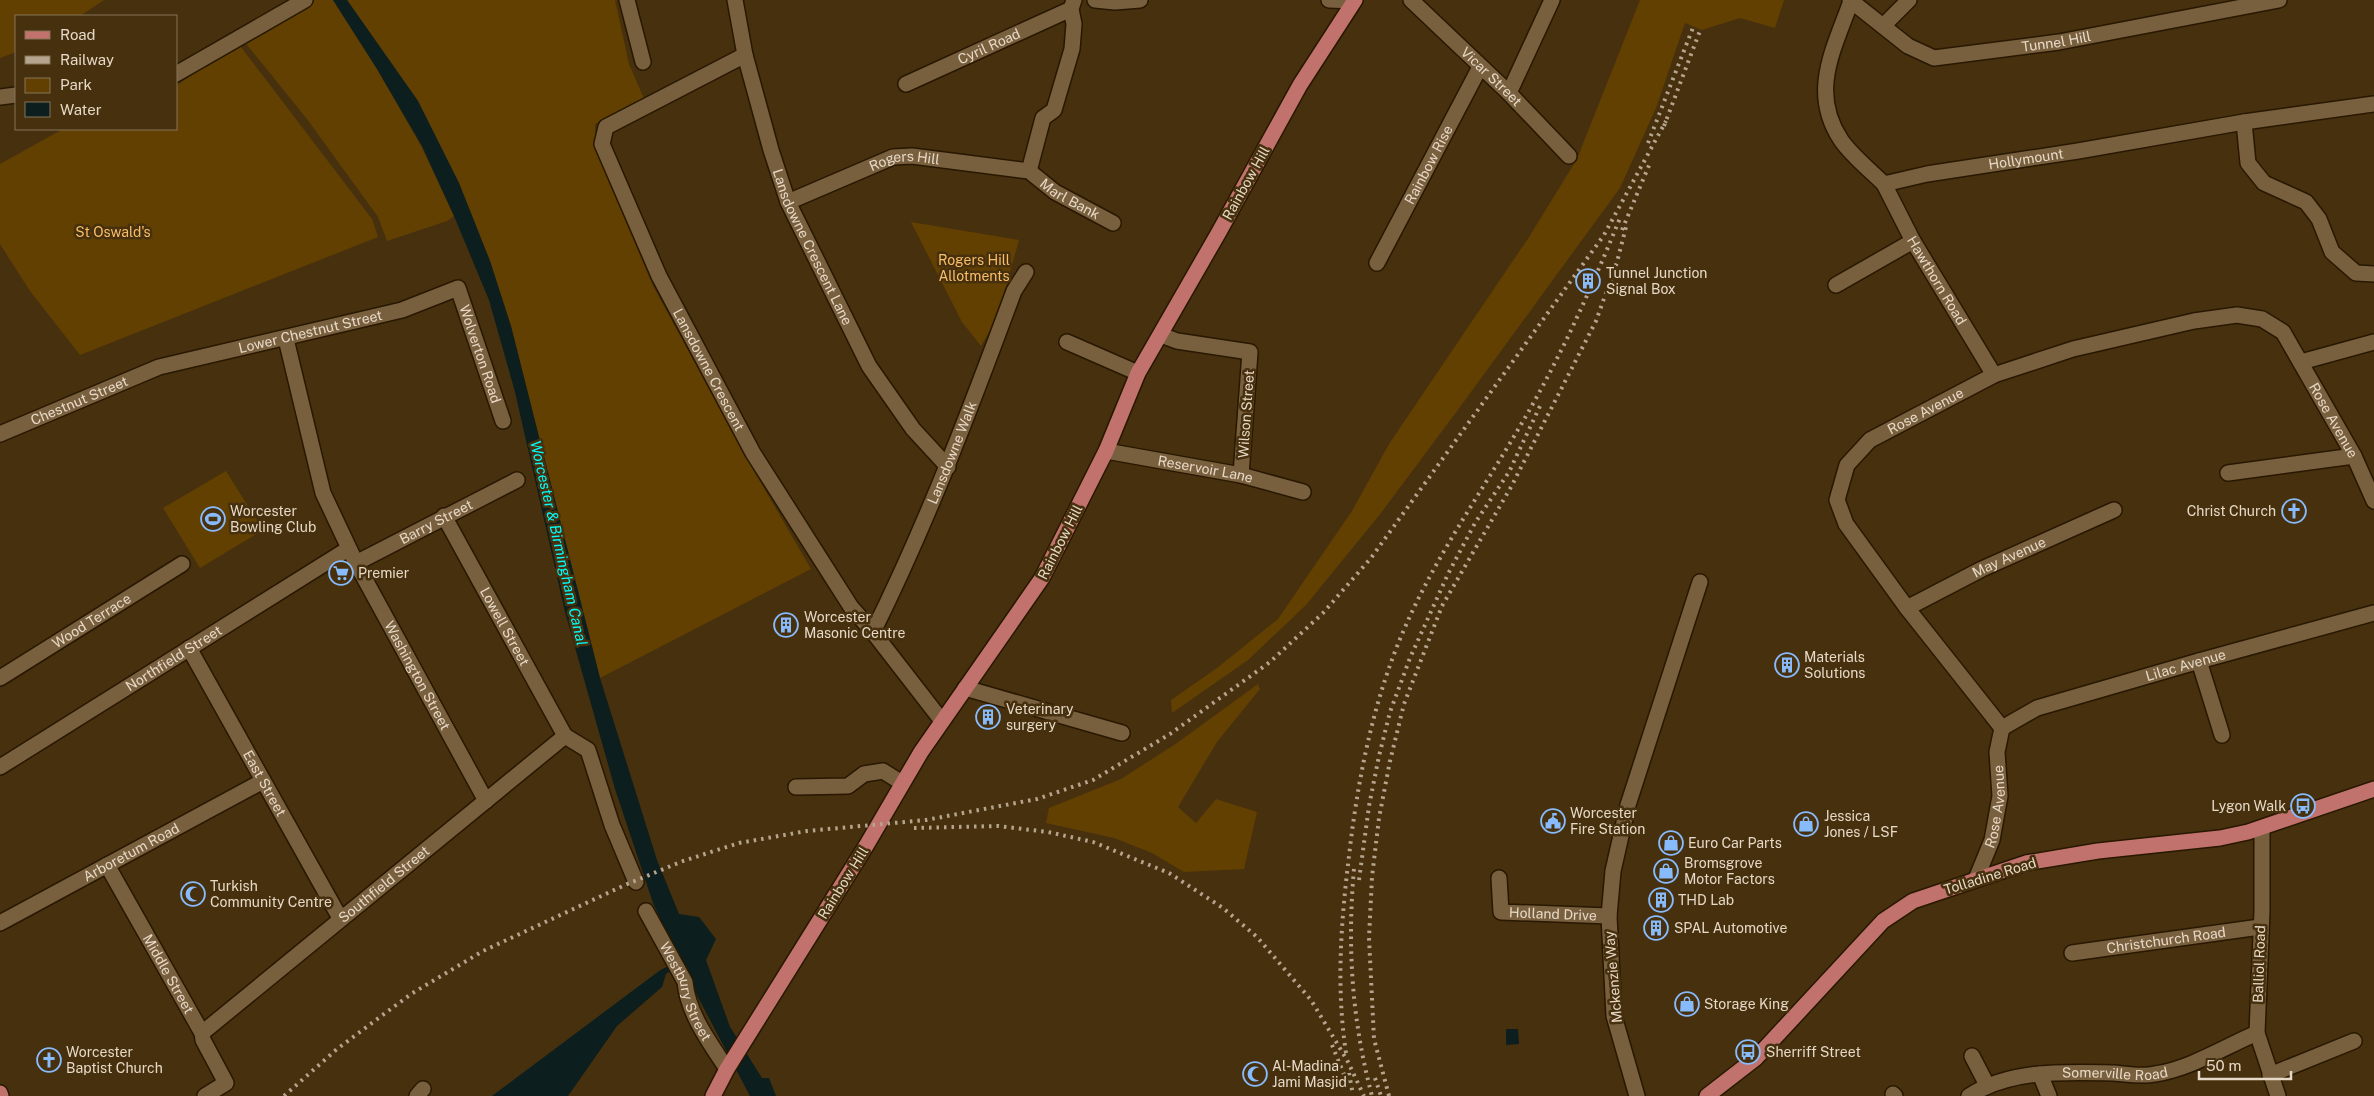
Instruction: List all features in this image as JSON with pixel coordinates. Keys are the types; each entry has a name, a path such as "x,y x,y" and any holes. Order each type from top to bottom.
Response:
{"main road":[{"name":"Rainbow Hill","path":"713,1096 751,1029 866,846 902,782 942,721 1042,578 1106,451 1138,373 1300,85 1354,0"},
{"name":"Tolladine Road","path":"1707,1096 1756,1058 1883,921 1913,900 2026,863 2098,851 2220,838 2262,828 2374,791"}],"street":[{"path":"178,73 304,0"},
{"path":"628,0 643,62"},
{"name":"Lansdowne Crescent Lane","path":"735,0 745,55 771,150 788,202 869,366 913,429 948,467"},
{"path":"1095,0 1116,2 1140,0"},
{"path":"1328,0 1354,0"},
{"name":"Vicar Street","path":"1411,0 1509,93 1568,156"},
{"path":"1509,93 1552,0"},
{"path":"1883,26 1909,0"},
{"name":"Tunnel Hill","path":"1850,1 1908,46 1934,58 2059,42 2279,0"},
{"path":"1850,1 1826,71 1824,92 1828,113 1841,140 1884,184"},
{"path":"1028,171 1044,118 1054,110 1072,49 1074,24 1072,4"},
{"name":"Cyril Road","path":"906,84 1072,4"},
{"name":"Lansdowne Crescent","path":"745,55 606,128 602,144 659,276 753,453 851,607 873,632 942,721"},
{"name":"Rainbow Rise","path":"1377,263 1480,67"},
{"path":"0,96 15,95"},
{"name":"Hollymount","path":"1884,184 1927,174 2078,151 2244,122 2374,104"},
{"path":"2244,122 2248,163 2264,183 2306,202 2319,219 2332,252 2356,273 2374,274"},
{"name":"Rogers Hill","path":"788,202 893,157 912,156 1028,171"},
{"name":"Marl Bank","path":"1028,171 1056,192 1113,223"},
{"name":"Hawthorn Road","path":"1884,184 1914,241 1994,374"},
{"path":"1836,285 1914,241"},
{"name":"Lansdowne Walk","path":"873,632 906,566 948,467 1014,292 1026,272"},
{"name":"Lower Chestnut Street","path":"158,367 286,339 402,310 458,288"},
{"name":"Wolverton Road","path":"458,288 503,421"},
{"name":"Rose Avenue","path":"1976,879 1992,840 1999,805 1997,752 2002,728 1907,608 1846,524 1837,500 1847,465 1870,440 1994,374 2073,349 2194,321 2237,315 2262,319 2283,332 2354,456 2374,501"},
{"name":"Wilson Street","path":"1161,335 1177,341 1250,352 1241,475"},
{"name":"Washington Street","path":"286,339 323,493 348,549 486,801"},
{"path":"1067,342 1138,373"},
{"path":"2301,362 2374,342"},
{"name":"Chestnut Street","path":"0,434 158,367"},
{"name":"Reservoir Lane","path":"1106,451 1241,475 1303,492"},
{"path":"2228,473 2354,456"},
{"name":"Barry Street","path":"356,563 517,480"},
{"name":"May Avenue","path":"1907,608 1982,569 2114,510"},
{"name":"Lowell Street","path":"444,516 565,736"},
{"name":"Northfield Street","path":"0,767 348,549"},
{"name":"Wood Terrace","path":"0,678 182,564"},
{"name":"Mckenzie Way","path":"1637,1096 1614,1016 1609,916 1613,870 1628,805 1700,582"},
{"name":"Lilac Avenue","path":"2002,728 2037,708 2374,613"},
{"name":"East Street","path":"189,648 340,918"},
{"path":"2199,661 2222,736"},
{"path":"965,688 1122,733"},
{"path":"565,736 588,750 612,825 636,882"},
{"name":"Southfield Street","path":"202,1032 565,736"},
{"path":"796,787 848,786 864,774 883,771 902,782"},
{"name":"Arboretum Road","path":"0,923 263,781"},
{"name":"Balliol Road","path":"2262,828 2262,911 2256,1032 2278,1096"},
{"name":"Middle Street","path":"107,865 202,1032 203,1040 226,1083 205,1096"},
{"name":"Holland Drive","path":"1498,878 1502,912 1609,916"},
{"name":"Westbury Street","path":"646,912 685,982 686,991 703,1033 729,1066"},
{"name":"Christchurch Road","path":"2072,952 2260,927"},
{"name":"Somerville Road","path":"1969,1096 1987,1085 2029,1075 2095,1073 2154,1075 2184,1066 2256,1032"},
{"path":"2270,1075 2354,1041"},
{"path":"1972,1056 1987,1085"},
{"path":"2040,1074 2049,1096"}],"green space":[{"path":"0,0 104,0 82,15 15,15 15,52 0,58"},
{"path":"310,0 333,0 377,69 421,146 454,216 447,221 387,241 378,217 307,119 243,40"},
{"path":"347,0 615,0 629,64 645,101 595,124 595,148 654,288 754,471 811,569 600,678 511,326 490,261 459,183 418,101"},
{"path":"1640,0 1784,0 1775,28 1740,18 1702,30 1685,23 1656,108 1620,188 1460,407 1381,513 1306,605 1248,660 1172,713 1171,700 1217,668 1278,619 1352,511 1389,444 1529,237 1577,159"},
{"name":"St Oswald's","path":"238,43 372,219 378,237 80,355 30,291 0,244 0,164 61,130 178,130 178,85"},
{"name":"Rogers Hill Allotments","path":"911,222 1019,240 997,318 981,346 962,322"},
{"name":"Worcester Bowling Club","path":"226,471 263,530 200,568 163,508"},
{"path":"1258,684 1260,689 1217,742 1178,807 1196,823 1216,799 1257,812 1244,869 1184,872 1152,853 1114,838 1046,823 1049,808 1121,779 1177,743"}],"water":[{"name":"Worcester & Birmingham Canal","path":"333,0 347,0 418,101 459,183 490,261 511,326 600,678 657,860 679,914 699,917 716,939 706,960 730,1027 762,1078 769,1078 776,1096 750,1096 681,965 666,974 662,987 617,1026 568,1096 492,1096 659,971 679,960 653,903 615,789 565,612 515,392 489,300 422,146 377,69"},
{"path":"1506,1029 1518,1029 1519,1044 1506,1045"}],"railway":[{"path":"1648,143 1694,25"},
{"path":"1664,126 1701,28"},
{"path":"284,1096 337,1049 411,994 483,951 625,885 683,861 739,843 807,831 926,820 1037,799 1093,780 1170,734 1270,662 1323,613 1371,558 1604,235 1666,121"},
{"path":"1622,230 1650,163"},
{"path":"1346,1053 1340,979 1346,881 1357,797 1369,738 1385,680 1406,625 1430,575 1502,457 1559,355 1585,301 1620,218"},
{"path":"1389,1096 1374,1039 1369,938 1372,877 1379,818 1404,704 1442,606 1511,487 1596,321 1617,262 1627,223"},
{"path":"1359,880 1369,806 1379,756 1390,712 1410,658 1448,574 1475,523 1509,472 1541,404"},
{"path":"914,828 998,826 1048,832 1093,842 1169,873 1223,908 1257,937 1311,1000 1347,1060 1364,1096"},
{"path":"1354,869 1351,927 1353,984 1360,1040 1372,1096"},
{"path":"1332,1045 1347,1082"},
{"path":"1349,1073 1353,1095"},
{"path":"1375,1078 1381,1096"}],"place":[{"name":"Tunnel Junction Signal Box","path":"1588,281"},
{"name":"Christ Church","path":"2294,511"},
{"name":"Worcester Bowling Club","path":"213,519"},
{"name":"Premier","path":"341,573"},
{"name":"Worcester Masonic Centre","path":"786,625"},
{"name":"Materials Solutions","path":"1787,665"},
{"name":"Veterinary surgery","path":"988,717"},
{"name":"Lygon Walk","path":"2303,806"},
{"name":"Worcester Fire Station","path":"1553,821"},
{"name":"Jessica Jones / LSF","path":"1806,824"},
{"name":"Euro Car Parts","path":"1671,843"},
{"name":"Bromsgrove Motor Factors","path":"1666,871"},
{"name":"Turkish Community Centre","path":"193,894"},
{"name":"THD Lab","path":"1661,900"},
{"name":"SPAL Automotive","path":"1656,928"},
{"name":"Storage King","path":"1687,1004"},
{"name":"Sherriff Street","path":"1748,1052"},
{"name":"Worcester Baptist Church","path":"49,1060"},
{"name":"Al-Madina Jami Masjid","path":"1255,1074"}]}
